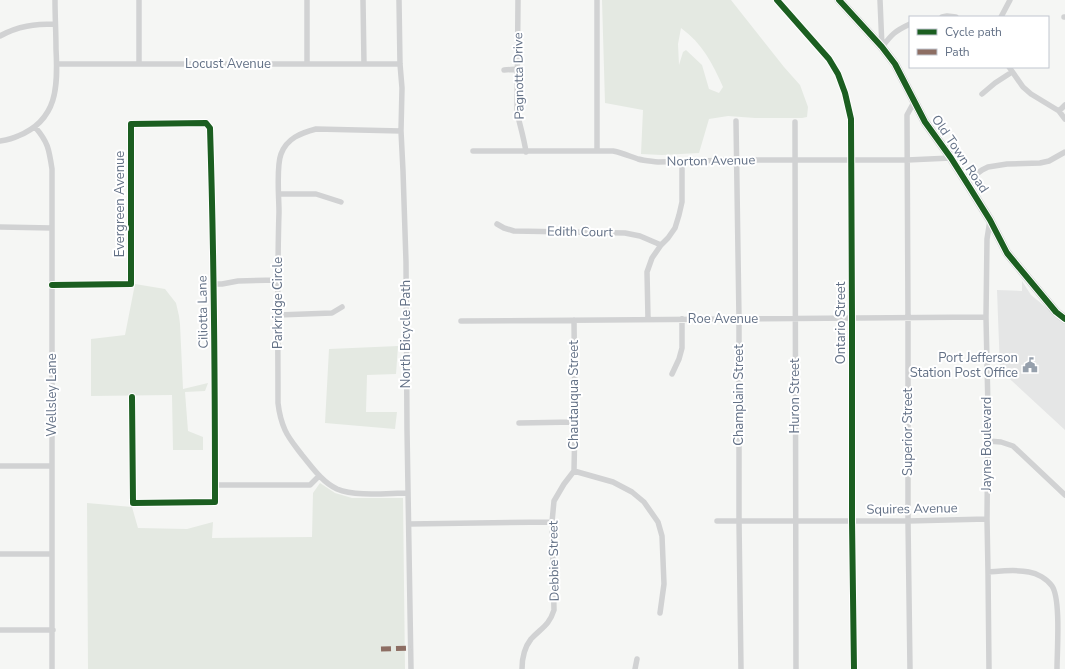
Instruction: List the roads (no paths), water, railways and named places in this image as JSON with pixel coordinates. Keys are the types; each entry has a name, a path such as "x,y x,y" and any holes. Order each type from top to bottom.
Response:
{"main road":[{"name":"Old Town Road","path":"839,0 882,47 895,64 925,122 951,158 990,220 1007,253 1056,312 1065,319"}],"street":[{"path":"0,141 17,137 35,126 46,114 54,99 57,78 55,0"},
{"path":"139,0 139,63"},
{"path":"307,0 307,64"},
{"path":"363,0 364,64"},
{"name":"North Bicycle Path","path":"399,0 402,88 401,131 406,255 411,669"},
{"name":"Pagnotta Drive","path":"518,0 517,112 526,152"},
{"path":"597,0 597,150"},
{"name":"Ontario Street","path":"777,0 829,59 838,74 845,93 851,119 854,669"},
{"path":"880,0 882,47"},
{"path":"1002,16 1010,0"},
{"path":"0,36 21,27 39,24 55,24"},
{"path":"882,47 891,35 909,24"},
{"name":"Locust Avenue","path":"57,64 400,64"},
{"path":"504,70 518,70"},
{"path":"982,94 1011,70 1023,87 1031,94 1059,111 1065,119"},
{"name":"Superior Street","path":"910,669 907,115 914,102"},
{"path":"1059,111 1065,105"},
{"name":"Champlain Street","path":"736,121 741,669"},
{"name":"Huron Street","path":"795,122 796,669"},
{"name":"Evergreen Avenue","path":"52,285 131,284 131,124 206,123"},
{"name":"Ciliotta Lane","path":"132,397 133,503 215,502 213,232 210,128 206,123"},
{"name":"Wellsley Lane","path":"35,126 46,142 51,158 52,169 52,669"},
{"name":"Parkridge Circle","path":"401,131 316,130 305,132 296,136 290,141 284,147 280,155 278,403 280,417 288,437 328,484 337,489 348,492 408,493"},
{"name":"Norton Avenue","path":"473,151 526,152 597,150 621,152 636,159 658,162 737,160 908,160 951,158"},
{"path":"966,182 988,166 1040,163 1049,161 1065,152"},
{"path":"648,319 647,272 652,258 675,228 680,215 682,202 682,161"},
{"path":"279,194 316,194 341,202"},
{"name":"Jayne Boulevard","path":"989,669 986,317 987,239 990,220"},
{"name":"Edith Court","path":"497,224 514,231 625,233 640,236 661,245"},
{"path":"0,227 52,228"},
{"path":"213,284 238,281 278,280"},
{"path":"278,315 332,314 342,307"},
{"name":"Roe Avenue","path":"461,321 986,317"},
{"path":"672,374 682,348 682,319"},
{"name":"Chautauqua Street","path":"574,320 574,471"},
{"path":"519,422 575,422"},
{"path":"988,441 1001,442 1013,446 1065,495"},
{"path":"0,466 52,466"},
{"path":"574,471 613,482 632,492 644,502 658,522 662,536 664,584 660,613"},
{"name":"Debbie Street","path":"522,669 523,656 527,645 547,625 554,610 552,522 554,501 574,471"},
{"path":"215,485 310,485 320,476"},
{"name":"Squires Avenue","path":"717,521 908,521 987,519"},
{"path":"409,524 552,522"},
{"path":"0,554 52,554"},
{"path":"988,572 1018,570 1030,572 1040,576 1053,587 1058,611 1057,668 1065,668"},
{"path":"0,630 53,630"},
{"path":"635,669 637,659"}],"place":[{"name":"Port Jefferson Station Post Office","path":"1030,365"}]}
